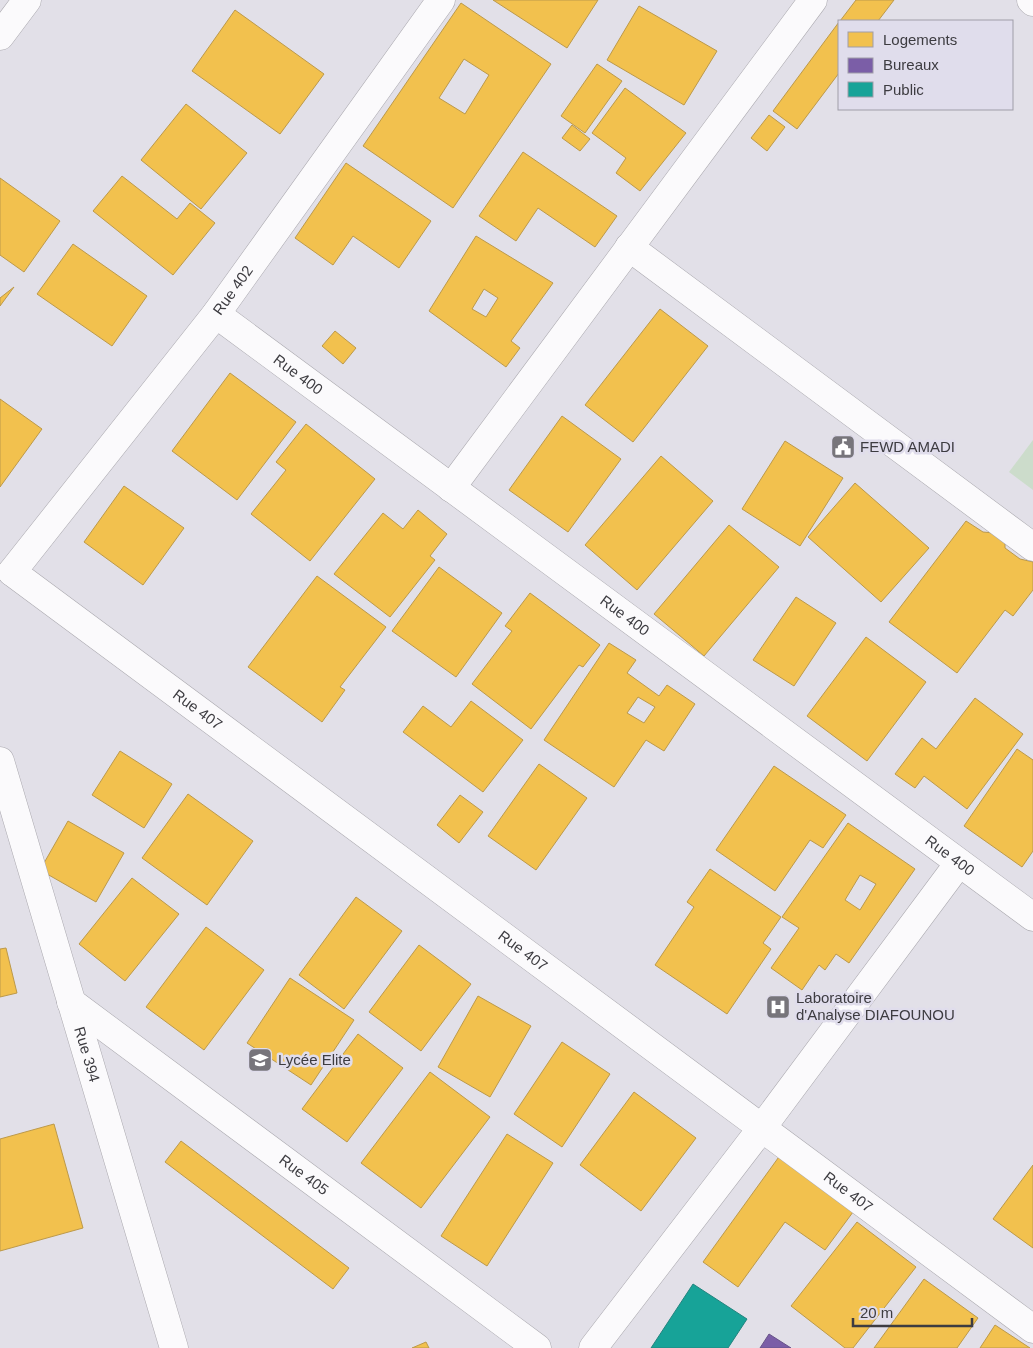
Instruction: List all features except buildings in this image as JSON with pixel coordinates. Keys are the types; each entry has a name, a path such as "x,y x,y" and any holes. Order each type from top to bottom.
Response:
{"street":[{"path":"0,36 27,0"},
{"name":"Rue 402","path":"6,574 216,314 441,0"},
{"path":"451,488 813,0"},
{"path":"629,247 1033,547"},
{"name":"Rue 400","path":"216,314 1033,917"},
{"name":"Rue 407","path":"6,574 1033,1329"},
{"name":"Rue 394","path":"0,761 174,1348"},
{"path":"594,1348 761,1129 959,863"},
{"name":"Rue 405","path":"71,1002 537,1348"}],"green space":[{"path":"1033,440 1033,490 1009,472"}],"place":[{"name":"FEWD AMADI","path":"843,447"},
{"name":"Laboratoire d'Analyse DIAFOUNOU","path":"778,1007"},
{"name":"Lycée Elite","path":"260,1060"}]}
